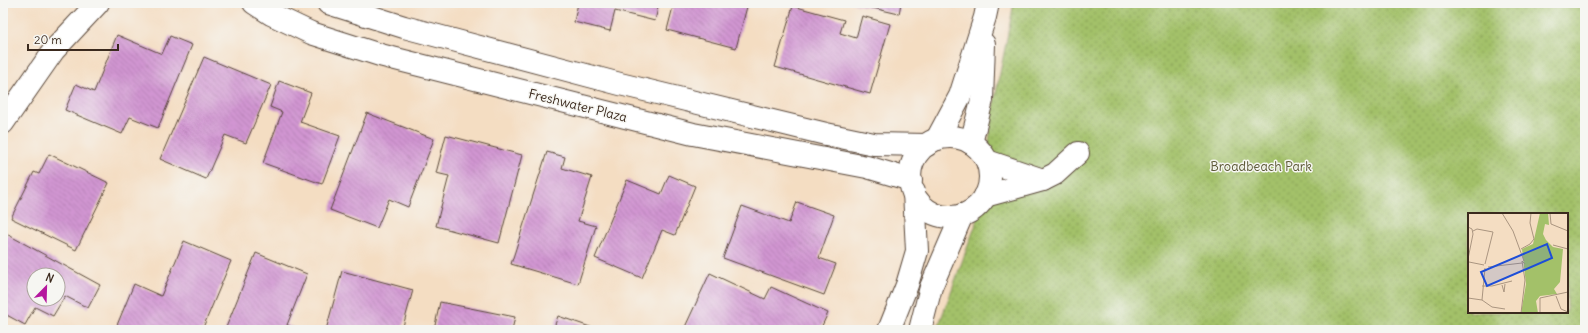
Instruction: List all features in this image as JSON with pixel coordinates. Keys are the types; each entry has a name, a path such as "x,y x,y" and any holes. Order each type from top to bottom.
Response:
{"street":[{"path":"54,50 74,3"},
{"path":"3,123 54,50 98,3"},
{"name":"Freshwater Plaza","path":"254,3 271,14 311,33 380,55 693,134 867,167 912,186"},
{"path":"328,3 404,26 605,80 826,134 874,144 932,142 954,138 971,143 980,151 987,161 990,171 990,182 985,196 974,209 962,215 949,217 936,214 925,208 912,186"},
{"path":"889,330 907,285 917,251 912,186 913,164 918,153 932,142 960,96 986,10"},
{"path":"971,143 982,100 986,10"},
{"path":"985,196 1043,180 1054,174 1078,152"},
{"path":"987,161 1043,180"},
{"path":"920,330 931,287 962,215"}],"green space":[{"name":"Broadbeach Park","path":"1014,3 1585,3 1585,330 937,330 981,210 993,108"}],"building":[{"path":"578,3 659,3 655,21 615,11 610,31 574,22"},
{"path":"674,3 748,3 736,48 667,30"},
{"path":"851,3 901,3 899,14"},
{"path":"793,6 844,20 840,33 856,38 862,16 890,24 870,94 775,67"},
{"path":"117,35 162,54 170,36 192,45 158,128 130,117 122,134 65,110 76,84 94,92"},
{"path":"204,57 271,85 246,143 225,135 206,179 160,159"},
{"path":"279,81 311,93 300,122 340,136 322,184 263,163 282,112 270,107"},
{"path":"367,113 434,139 408,207 389,199 377,228 330,210"},
{"path":"446,135 522,155 499,243 436,226 449,176 436,173"},
{"path":"547,152 565,157 562,168 592,177 578,221 596,226 578,284 511,264"},
{"path":"49,154 109,183 76,250 11,218 34,172 39,174"},
{"path":"669,175 695,186 675,235 662,230 642,278 595,258 627,180 661,194"},
{"path":"797,202 834,215 819,258 836,264 824,295 723,258 742,206 789,223"},
{"path":"3,232 100,285 88,308 66,297 66,267 26,267 26,307 35,307 25,325 3,313"},
{"path":"184,241 231,261 202,330 115,330 134,284 161,296"},
{"path":"256,253 307,274 287,325 299,330 225,330"},
{"path":"342,271 413,290 402,330 326,330"},
{"path":"710,273 765,299 771,287 828,313 820,330 801,330 796,328 795,330 693,330 685,327"},
{"path":"440,302 515,317 512,330 434,330"},
{"path":"35,307 58,307 53,316"},
{"path":"558,316 599,330 553,330"}]}
